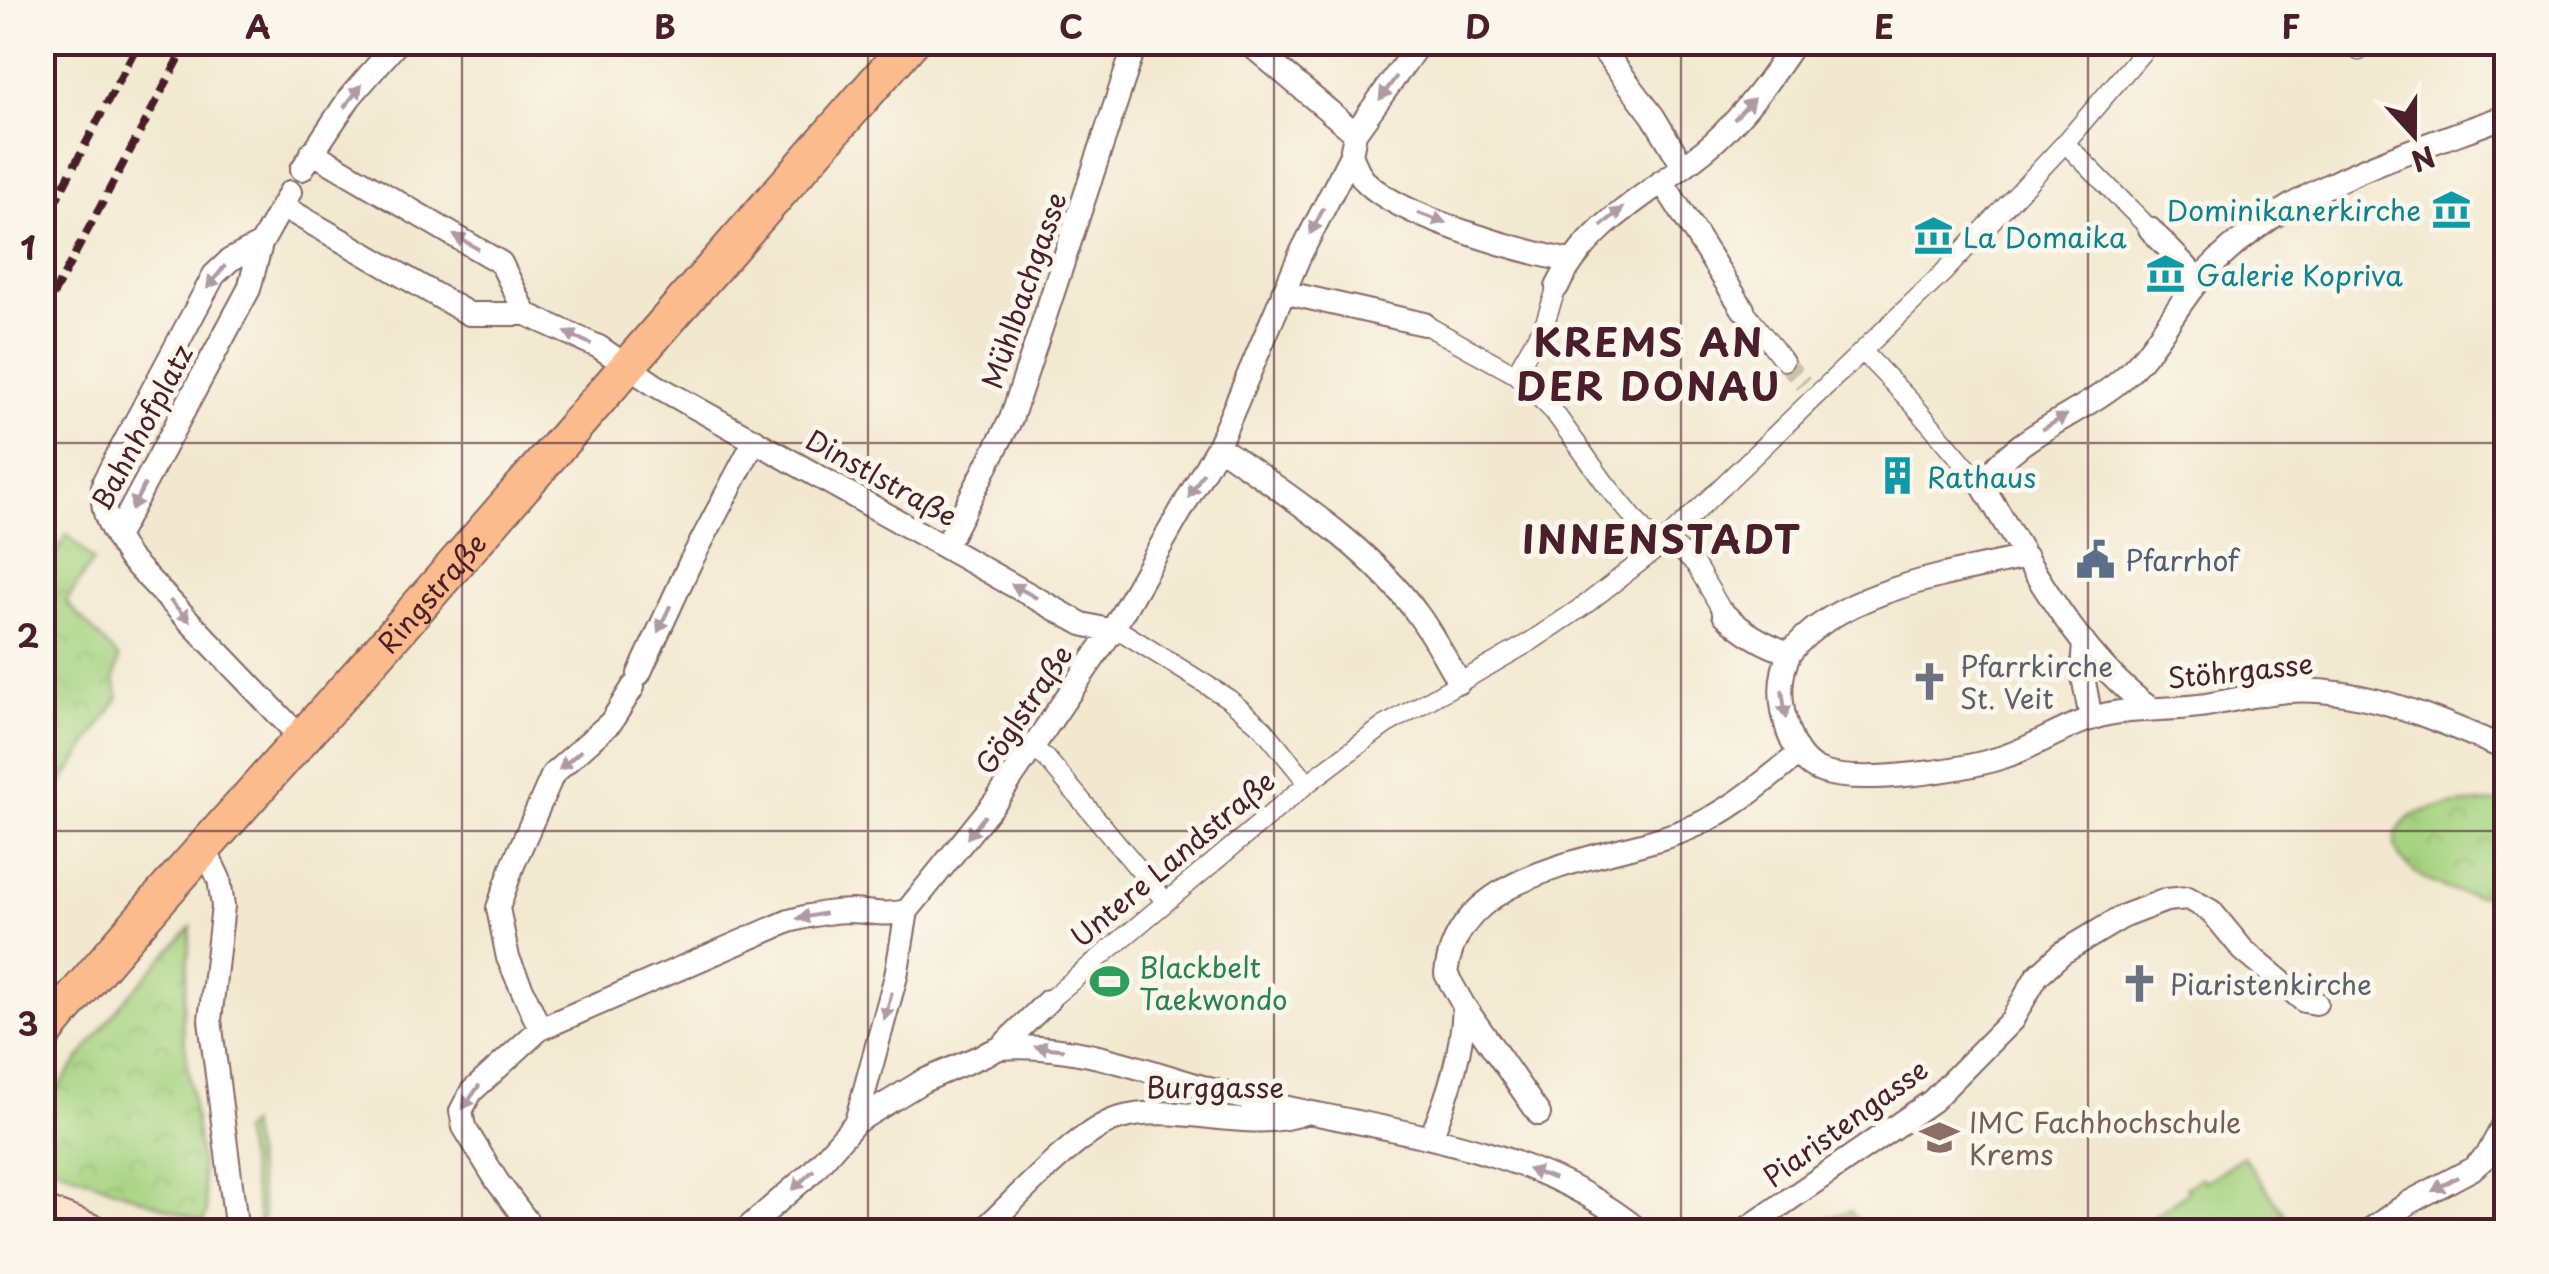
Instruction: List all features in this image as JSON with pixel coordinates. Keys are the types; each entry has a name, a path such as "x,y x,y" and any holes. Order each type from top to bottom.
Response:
{"main road":[{"name":"Ringstraße","path":"42,1036 204,847 598,404 660,324 912,42"},
{"path":"42,1211 98,1232"}],"street":[{"path":"398,42 350,97 307,160 502,263 526,314"},
{"name":"Mühlbachgasse","path":"946,548 1011,419 1136,42"},
{"path":"1247,42 1353,144 1364,181 1384,195 1415,212 1532,253 1570,261"},
{"name":"Göglstraße","path":"856,1122 896,976 907,910 998,798 1112,632 1218,446 1283,292 1353,144 1420,42"},
{"path":"1597,42 1653,116 1683,166"},
{"path":"1515,374 1545,322 1570,261 1601,226 1714,142 1758,94 1795,42"},
{"name":"Untere Landstraße","path":"743,1232 812,1172 856,1122 923,1081 1000,1048 1166,902 1308,783 1384,726 1586,605 1658,548 1809,390 1862,351 1942,274 2065,143 2151,42"},
{"path":"1982,485 1992,470 2030,437 2116,384 2139,362 2198,280 2237,243 2296,200 2354,171 2506,116"},
{"path":"2065,143 2198,280"},
{"path":"1662,180 1743,309 1784,361"},
{"name":"Bahnhofplatz","path":"116,538 249,289 261,244 286,199 469,314 526,314 599,347 627,366"},
{"name":"Bahnhofplatz","path":"116,538 103,513 104,481 214,275 230,260 261,244"},
{"path":"1283,292 1424,324 1515,374 1554,412 1658,548 1677,548 1694,564 1724,614 1739,629 1790,653"},
{"path":"1862,351 1982,485 2084,642 2132,696 2151,709"},
{"name":"Dinstlstraße","path":"627,366 1082,624 1112,632"},
{"path":"540,1029 508,958 498,908 513,865 552,774 611,722 636,681 690,562 755,440"},
{"path":"1218,446 1306,509 1370,562 1420,616 1460,682"},
{"path":"1605,483 1620,470"},
{"path":"116,538 130,558 301,738"},
{"path":"1539,1114 1446,974 1455,940 1470,917 1496,896 1536,875 1577,860 1662,839 1728,810 1798,755 1781,696 1781,671 1804,635 1827,618 1914,582 2026,557"},
{"path":"1112,632 1124,632 1229,699 1263,728 1308,783"},
{"path":"2084,642 2082,670 2091,718"},
{"name":"Stöhrgasse","path":"1798,755 1820,771 1846,777 1931,771 2000,758 2091,718 2196,707 2286,691 2332,690 2375,701 2506,748"},
{"path":"1034,748 1166,902"},
{"path":"204,847 219,878 223,906 210,1020 237,1232"},
{"name":"Piaristengasse","path":"1742,1232 1932,1101 2012,1020 2037,976 2062,953 2124,916 2166,900 2188,898 2211,911 2243,950 2304,1001 2316,1003"},
{"path":"535,1232 464,1128 461,1111 471,1092 540,1029 789,920 820,913 892,915 907,910"},
{"path":"1430,1137 1456,1070 1464,1006"},
{"path":"1000,1048 1066,1050 1209,1088 1430,1137 1578,1187 1608,1204 1640,1232"},
{"name":"Burggasse","path":"994,1228 1060,1158 1116,1120 1163,1114 1270,1121 1290,1120 1310,1111"},
{"path":"2366,1232 2410,1202 2472,1169 2487,1156 2506,1120"}],"green space":[{"path":"67,534 93,561 66,602 119,658 114,679 119,697 43,812 43,575"},
{"path":"2506,802 2506,884 2490,894 2478,896 2448,889 2414,872 2402,860 2396,847 2397,833 2416,814 2455,805"},
{"path":"191,927 182,1022 207,1213 203,1222 42,1162 43,1107 120,1005"},
{"path":"249,1125 264,1216 260,1223 242,1131"},
{"path":"2243,1156 2297,1231 2133,1231 2188,1192 2186,1188 2201,1177 2205,1182"},
{"path":"1850,1211 1865,1231 1789,1231"}],"tunnel":[{"path":"1784,361 1804,384"}],"railway":[{"path":"42,227 139,42"},
{"path":"42,316 188,42"}],"place":[{"name":"Dominikanerkirche","path":"2451,209"},
{"name":"La Domaika","path":"1933,236"},
{"name":"Galerie Kopriva","path":"2166,274"},
{"name":"Rathaus","path":"1897,476"},
{"name":"Pfarrhof","path":"2095,559"},
{"name":"Pfarrkirche St. Veit","path":"1930,681"},
{"name":"Blackbelt Taekwondo","path":"1109,982"},
{"name":"Piaristenkirche","path":"2140,983"},
{"name":"IMC Fachhochschule Krems","path":"1939,1137"}],"district":[{"name":"KREMS AN DER DONAU","path":"1649,363"},
{"name":"INNENSTADT","path":"1662,538"}]}
